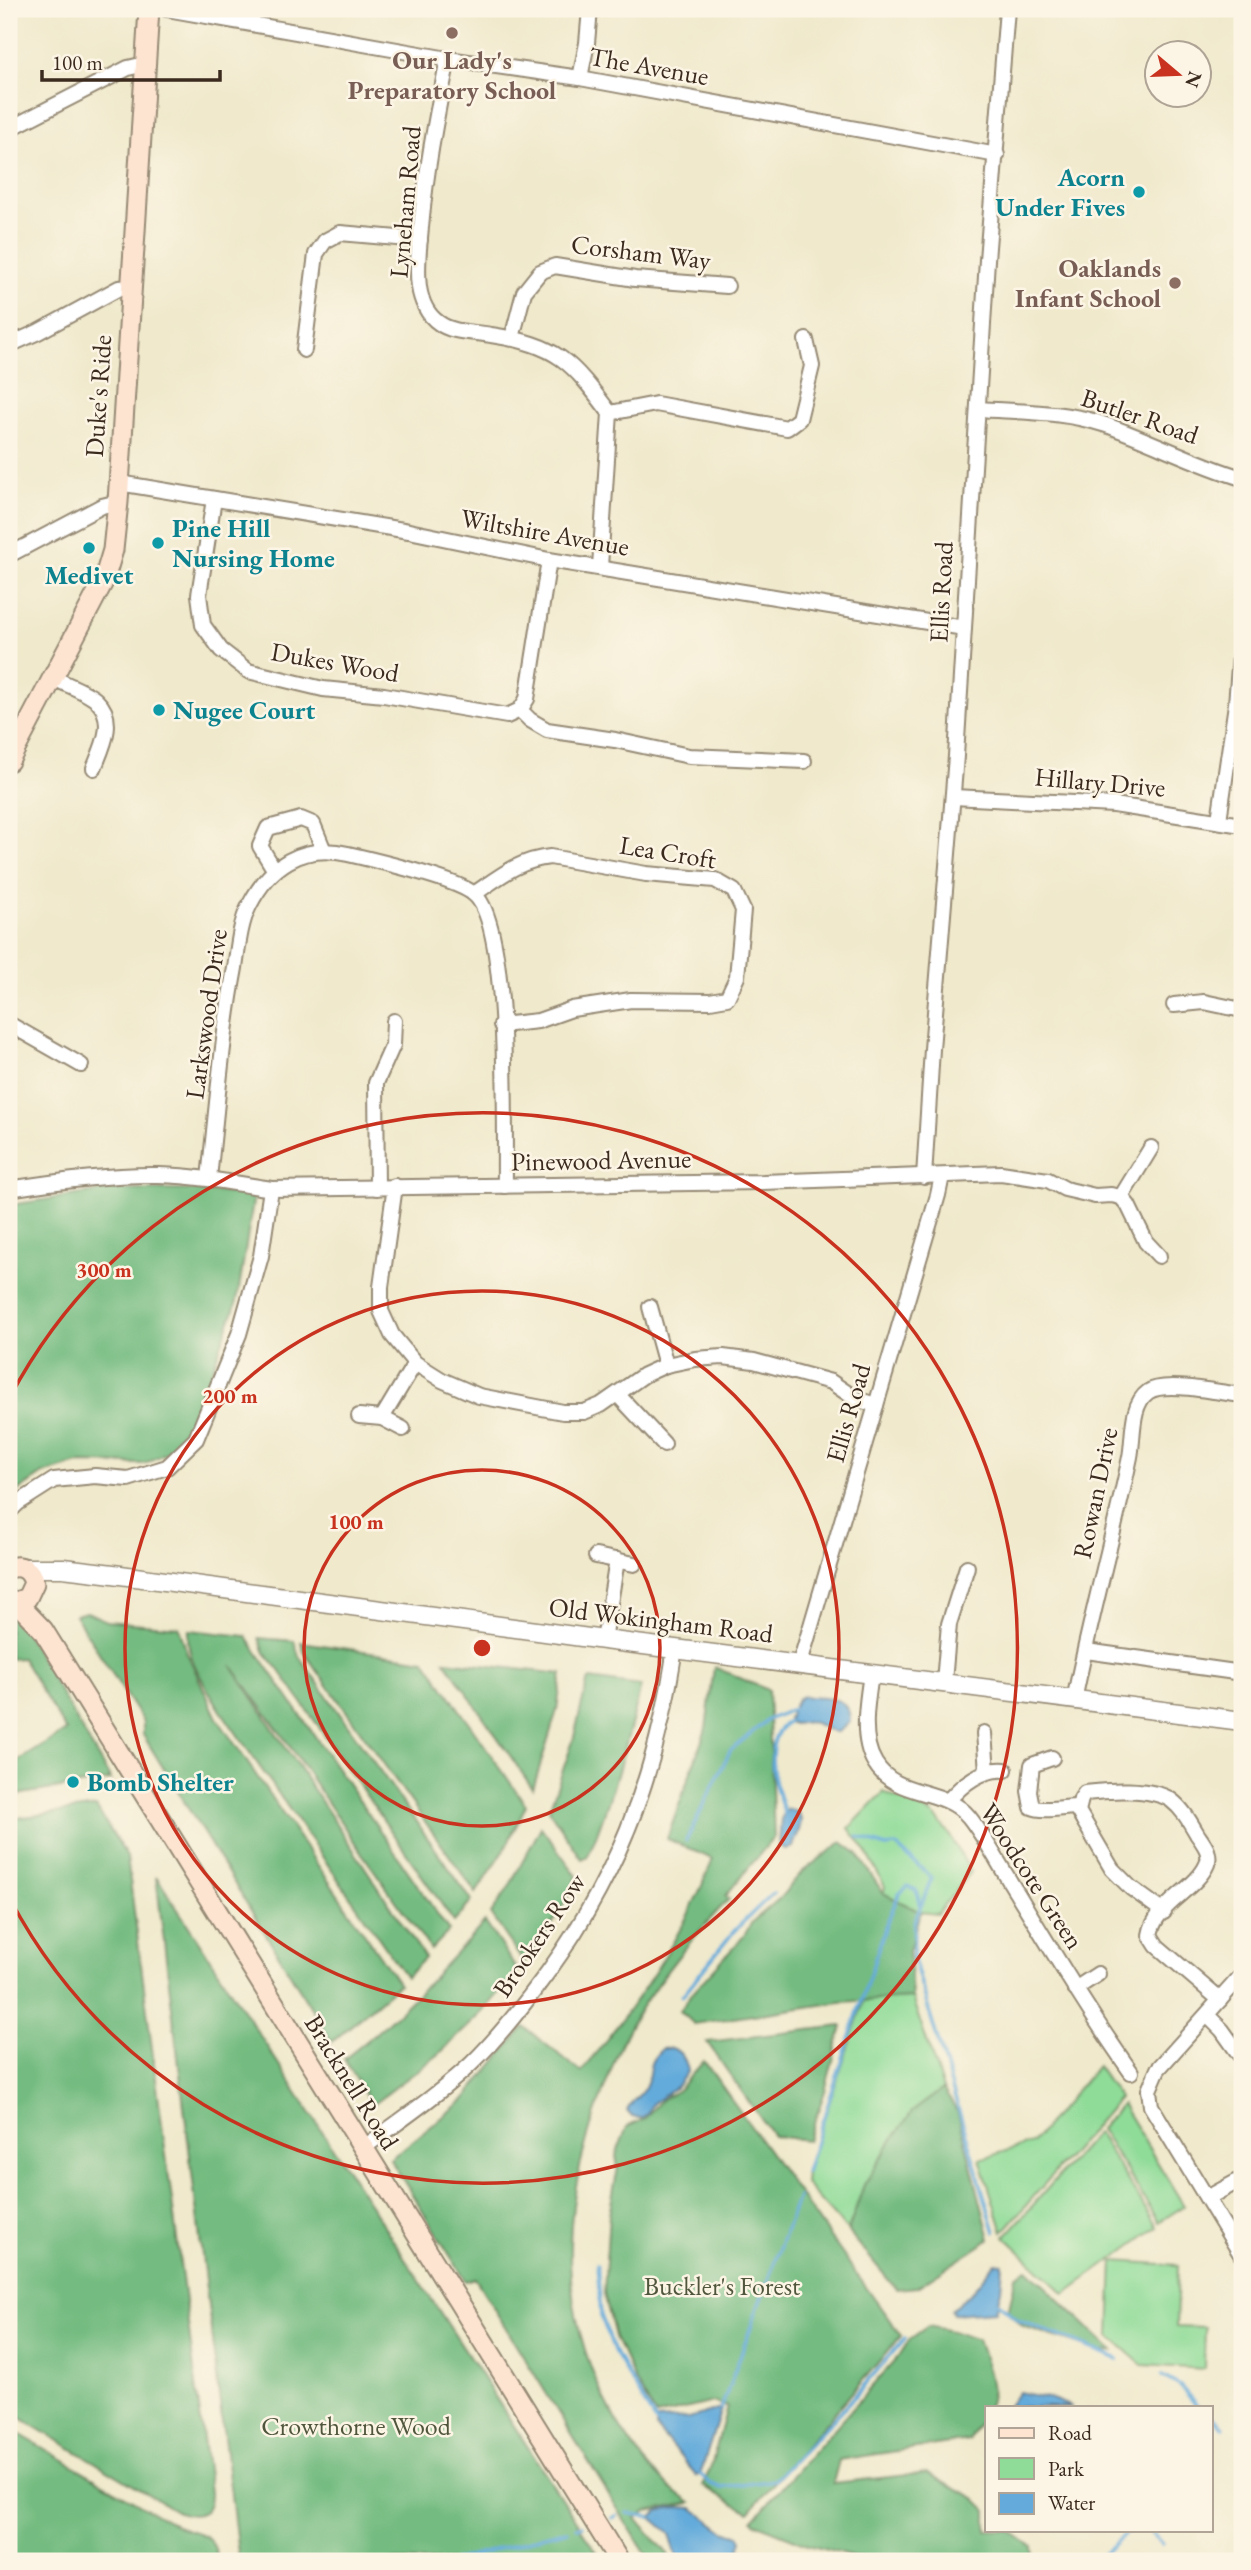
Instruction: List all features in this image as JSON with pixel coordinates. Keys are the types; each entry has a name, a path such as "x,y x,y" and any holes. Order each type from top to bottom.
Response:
{"main road":[{"name":"Duke's Ride","path":"9,761 93,603 110,564 118,493 149,9"},
{"name":"Bracknell Road","path":"14,1566 32,1577 22,1596 619,2561"}],"street":[{"name":"The Avenue","path":"167,9 448,60 580,78 997,155"},
{"path":"580,78 590,9"},
{"name":"Ellis Road","path":"925,1177 953,797 987,260 1007,9"},
{"name":"Lyneham Road","path":"448,60 426,178 419,286 424,305 438,323 453,329 512,338 549,349 576,369 610,413"},
{"path":"9,129 128,68 145,64"},
{"path":"304,350 316,254 324,241 340,233 420,240"},
{"name":"Corsham Way","path":"512,338 524,292 540,272 555,266 635,279 727,286"},
{"path":"9,345 119,288 131,287"},
{"path":"600,567 610,413 656,404 787,428 799,419 811,366 806,340"},
{"name":"Butler Road","path":"978,409 1059,414 1105,425 1242,478"},
{"path":"9,555 102,506 118,493"},
{"name":"Wiltshire Avenue","path":"118,493 214,499 409,531 549,560 964,628"},
{"name":"Dukes Wood","path":"214,499 199,594 203,625 221,650 248,671 323,689 384,695 507,716 520,710"},
{"path":"549,560 527,699 520,710 530,720 547,730 615,740 689,756 804,761"},
{"path":"1219,820 1236,704 1242,629"},
{"path":"53,678 97,701 106,717 106,741 93,768"},
{"name":"Hillary Drive","path":"953,797 1091,803 1242,825"},
{"path":"274,869 260,846 268,828 301,819 313,824 324,851"},
{"name":"Larkswood Drive","path":"209,1178 227,1010 239,941 248,907 274,869 299,855 324,851 379,861 454,884 474,894"},
{"name":"Lea Croft","path":"474,894 512,868 550,857 646,874 715,880 734,891 743,910 737,976 727,998 710,1001 631,1000 572,1009 538,1021 502,1025"},
{"path":"474,894 485,911 499,966 506,1065 505,1186"},
{"path":"1174,1005 1204,1002 1242,1010"},
{"path":"377,1188 376,1083 393,1045 394,1021"},
{"path":"9,1024 81,1065"},
{"path":"1151,1148 1121,1197 1128,1205 1146,1242 1159,1256"},
{"name":"Pinewood Avenue","path":"9,1189 101,1177 158,1175 209,1178 271,1189 925,1177 1001,1173 1048,1180 1065,1189 1095,1196 1121,1197"},
{"name":"Ellis Road","path":"800,1663 942,1176"},
{"path":"395,1186 381,1287 381,1311 392,1335 415,1363 442,1380 479,1396 562,1412 584,1412 618,1395 644,1376 666,1365 723,1357 754,1361 831,1382 856,1399 876,1405"},
{"path":"9,1512 18,1503 54,1480 95,1476 128,1479 167,1467 196,1439 239,1334 261,1255 271,1189"},
{"path":"650,1307 666,1365"},
{"path":"382,1418 415,1363"},
{"name":"Rowan Drive","path":"1074,1700 1128,1466 1136,1411 1140,1401 1146,1393 1164,1386 1242,1395"},
{"path":"618,1395 664,1444"},
{"path":"359,1416 382,1418 403,1429"},
{"path":"596,1556 634,1564"},
{"path":"604,1640 617,1560"},
{"name":"Old Wokingham Road","path":"14,1566 53,1567 255,1592 604,1640 1242,1721"},
{"path":"944,1682 949,1624 967,1567"},
{"name":"Old Wokingham Road","path":"22,1596 50,1578 74,1570"},
{"name":"Brookers Row","path":"362,2149 421,2107 496,2039 564,1952 584,1921 621,1846 646,1781 658,1739 675,1648"},
{"path":"1086,1651 1242,1673"},
{"name":"Woodcote Green","path":"870,1674 867,1741 874,1762 894,1783 948,1801 967,1815 1089,2013 1131,2072"},
{"path":"984,1733 987,1771"},
{"path":"1052,1758 1032,1765 1029,1791 1032,1807 1039,1810 1078,1807"},
{"path":"948,1801 978,1775 987,1771 1005,1770"},
{"path":"1164,1912 1131,1888 1112,1869 1080,1817 1078,1807 1085,1793 1109,1790 1161,1795 1182,1811 1210,1856 1202,1873 1150,1930 1152,1940 1220,2000"},
{"name":"Woodcote Green","path":"1075,1989 1098,1974"},
{"path":"1242,1975 1158,2069 1148,2095 1161,2125 1242,2256"},
{"path":"1207,2015 1223,2030 1242,2058"},
{"path":"1207,2198 1242,2179"}],"green space":[{"path":"109,1190 200,1190 254,1196 237,1301 194,1421 168,1452 144,1464 78,1463 43,1474 9,1497 9,1205"},
{"path":"87,1612 106,1621 179,1627 187,1653 217,1718 399,1984 332,2042 143,1735 143,1722 75,1615"},
{"path":"9,1615 15,1617 26,1633 111,1780 9,1796 9,1766 66,1731 22,1658 9,1659"},
{"path":"189,1630 246,1636 449,1931 431,1950 231,1665 425,1958 406,1977 221,1711 193,1661 188,1640"},
{"path":"259,1638 294,1641 299,1656 472,1901 454,1922 265,1653"},
{"path":"301,1642 425,1660 526,1805 505,1849 476,1893 304,1652"},
{"path":"445,1661 562,1674 557,1710 533,1789"},
{"name":"Buckler's Forest","path":"714,1667 768,1690 774,1837 731,1889 726,1896 729,1899 670,1967 629,2028 616,2056 581,2163 573,2202 570,2241 571,2280 577,2319 588,2358 604,2398 621,2428 652,2470 691,2503 647,2511 636,2518 672,2561 650,2561 475,2278 466,2281 390,2159 463,2101 524,2027 581,2072 656,1971 687,1918 713,1859 667,1839 706,1729"},
{"path":"590,1679 641,1686 611,1794 588,1856 582,1859 549,1810 573,1741"},
{"path":"884,1792 920,1807 937,1819 950,1835 971,1872 937,1914 920,1912 883,1893 885,1887 869,1856 849,1828"},
{"name":"Crowthorne Wood","path":"96,1807 127,1857 210,2492 210,2500 205,2510 191,2515 178,2512 9,2411 9,1819"},
{"path":"541,1827 577,1876 554,1921 524,1963 491,1914 509,1887"},
{"path":"842,1842 857,1853 883,1893 920,1912 909,1951 912,1998 840,2002 694,2024 680,2011 691,1994 744,1936 752,1922 780,1898 802,1872"},
{"name":"Crowthorne Wood","path":"156,1876 602,2561 239,2561"},
{"path":"485,1922 518,1971 480,2015 438,2055 372,2105 344,2059 400,2011"},
{"path":"912,1998 943,2089 912,2112 893,2139 864,2185 848,2231 805,2184 806,2172 864,2000"},
{"path":"842,2026 825,2091 808,2140 773,2136 707,2042"},
{"name":"Buckler's Forest","path":"704,2061 901,2336 749,2512 703,2486 727,2407 713,2402 656,2416 636,2383 615,2337 604,2293 609,2214 618,2168 616,2155 627,2127 644,2119 661,2100 678,2090"},
{"path":"1097,2066 1119,2098 1003,2232 980,2159 1032,2143"},
{"name":"Buckler's Forest","path":"943,2089 958,2113 990,2239 917,2287 896,2289 848,2231 864,2185 893,2139 912,2112"},
{"path":"1122,2104 1184,2206 1159,2222 1100,2129"},
{"path":"1097,2132 1157,2227 1065,2294 1005,2237"},
{"path":"1113,2261 1178,2265 1176,2326 1205,2327 1204,2369 1143,2365 1110,2336"},
{"path":"1027,2269 1113,2351 1101,2352 1023,2326 1008,2312 1016,2276"},
{"path":"928,2326 978,2340 991,2382 990,2403 985,2406 985,2413 968,2440 839,2460 833,2483 927,2473 975,2498 985,2508 985,2532 1012,2532 1033,2547 1034,2561 871,2561 805,2543 753,2520 899,2356 910,2339"},
{"path":"9,2428 177,2526 205,2536 213,2544 218,2561 9,2561"}],"water":[{"path":"802,1696 840,1701 849,1712 850,1721 835,1732 811,1722 790,1724 788,1718"},
{"path":"788,1809 799,1814 801,1824 793,1847 785,1849 779,1846 781,1819"},
{"path":"672,2048 683,2057 688,2071 676,2087 652,2104 647,2114 641,2118 632,2117 627,2111 644,2089 652,2061 662,2049"},
{"path":"995,2263 1003,2264 1001,2290 995,2311 953,2314 951,2310 970,2294"},
{"path":"1019,2392 1070,2406 1009,2406"},
{"path":"721,2409 701,2472 697,2476 656,2428 657,2420 689,2418"},
{"path":"675,2507 693,2508 724,2531 740,2536 742,2541 739,2549 744,2553 746,2561 678,2561 670,2533 651,2517 658,2511"}],"waterway":[{"path":"686,1841 730,1751 767,1720 793,1709"},
{"path":"785,1814 774,1778 772,1751 780,1729 789,1721"},
{"path":"858,1837 886,1847 896,1846 932,1878 914,1923 913,1957 995,2232"},
{"path":"806,2172 886,1925 899,1894 908,1886 916,1890 920,1906"},
{"path":"682,1996 735,1930 773,1893"},
{"path":"721,2409 798,2197"},
{"path":"597,2264 601,2316 616,2355 657,2424"},
{"path":"996,2302 1019,2320 1118,2359"},
{"path":"700,2474 709,2483 722,2488 775,2480 848,2404 905,2338"},
{"path":"1162,2376 1180,2386 1197,2406"},
{"path":"1212,2418 1224,2427"},
{"path":"627,2513 651,2517"},
{"path":"612,2518 617,2516"},
{"path":"576,2527 582,2526"},
{"path":"454,2561 567,2530"},
{"path":"1096,2561 1128,2532"},
{"path":"1151,2532 1162,2544"}],"place":[{"name":"Our Lady's Preparatory School","path":"452,33"},
{"name":"Acorn Under Fives","path":"1139,192"},
{"name":"Oaklands Infant School","path":"1175,283"},
{"name":"Pine Hill Nursing Home","path":"158,543"},
{"name":"Medivet","path":"89,548"},
{"name":"Nugee Court","path":"159,710"},
{"name":"Bomb Shelter","path":"73,1782"}]}
